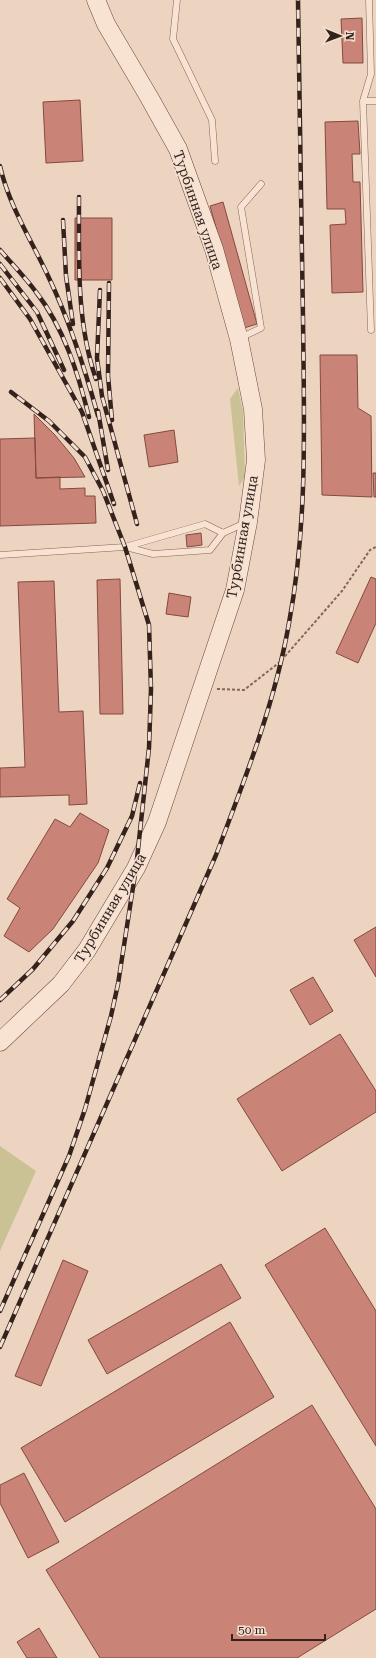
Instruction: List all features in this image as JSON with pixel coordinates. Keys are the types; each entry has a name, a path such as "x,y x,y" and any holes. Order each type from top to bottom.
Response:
{"main road":[{"name":"Турбинная улица","path":"0,1042 61,984 87,950 136,868 157,822 235,590 248,522 256,460 254,416 239,339 214,249 178,149 106,24 96,0"}],"lane":[{"path":"177,0 173,39 212,120 215,161"},
{"path":"369,0 371,74 363,101 371,330"},
{"path":"363,101 376,101"},
{"path":"239,339 261,328 241,207 262,184"},
{"path":"125,547 153,554 210,550 223,533 248,522"},
{"path":"0,555 125,547 205,524 223,533"}],"path":[{"path":"202,688 244,690 280,662 342,591 370,550 376,547"}],"shaded area":[{"path":"238,388 243,412 245,477 239,486 230,399"},
{"path":"0,1146 36,1171 0,1251"}],"building":[{"path":"362,18 363,63 343,63 341,19"},
{"path":"80,100 83,161 46,163 43,102"},
{"path":"358,121 360,154 352,154 353,182 360,182 363,292 332,293 330,225 346,224 345,209 327,209 325,122"},
{"path":"223,202 257,324 244,328 210,206"},
{"path":"75,218 112,218 112,280 75,280"},
{"path":"320,355 357,355 358,408 371,416 372,497 322,495"},
{"path":"34,414 55,435 74,458 85,477 36,478"},
{"path":"174,430 178,462 149,467 144,435"},
{"path":"35,438 36,478 60,477 60,489 85,488 85,496 95,496 96,523 0,526 0,439"},
{"path":"373,473 376,473 376,497 374,497"},
{"path":"201,533 202,545 187,547 186,535"},
{"path":"371,577 376,579 376,623 358,663 336,653"},
{"path":"120,579 123,714 100,714 97,580"},
{"path":"54,581 59,712 83,711 87,804 69,805 69,795 0,797 0,768 25,767 18,582"},
{"path":"169,593 191,597 188,617 166,614"},
{"path":"80,813 109,830 98,863 53,929 29,952 4,936 20,908 7,899 55,819 70,827"},
{"path":"376,927 376,977 354,940"},
{"path":"313,977 333,1011 310,1025 290,990"},
{"path":"340,1034 376,1091 376,1112 282,1171 237,1099"},
{"path":"325,1228 376,1311 376,1446 265,1265"},
{"path":"63,1260 88,1271 41,1386 15,1376"},
{"path":"221,1264 241,1298 107,1374 88,1340"},
{"path":"230,1322 274,1397 65,1522 21,1448"},
{"path":"312,1405 376,1509 376,1609 297,1658 100,1658 46,1570"},
{"path":"24,1473 59,1542 28,1558 0,1503 0,1485"},
{"path":"39,1628 57,1658 27,1658 17,1642"}],"railway":[{"path":"0,1347 216,855 258,740 276,682 283,653 295,585 304,471 298,0"},
{"path":"0,166 15,209 64,312 82,363 98,416"},
{"path":"79,197 79,266 82,312 85,335 96,379"},
{"path":"63,220 66,276 73,324"},
{"path":"0,250 32,286 55,321 75,368 89,417"},
{"path":"0,264 37,312 64,370"},
{"path":"0,278 30,319 82,412 114,504"},
{"path":"109,283 108,376 112,420"},
{"path":"100,290 97,358 102,396 137,524"},
{"path":"0,1311 69,1156 85,1109 111,1016 118,984 136,868 149,748 151,689 149,625 125,547 103,491 85,457 49,421 11,392"},
{"path":"98,411 108,470"},
{"path":"0,1000 33,969 73,921 107,868 132,816 140,783"}]}
